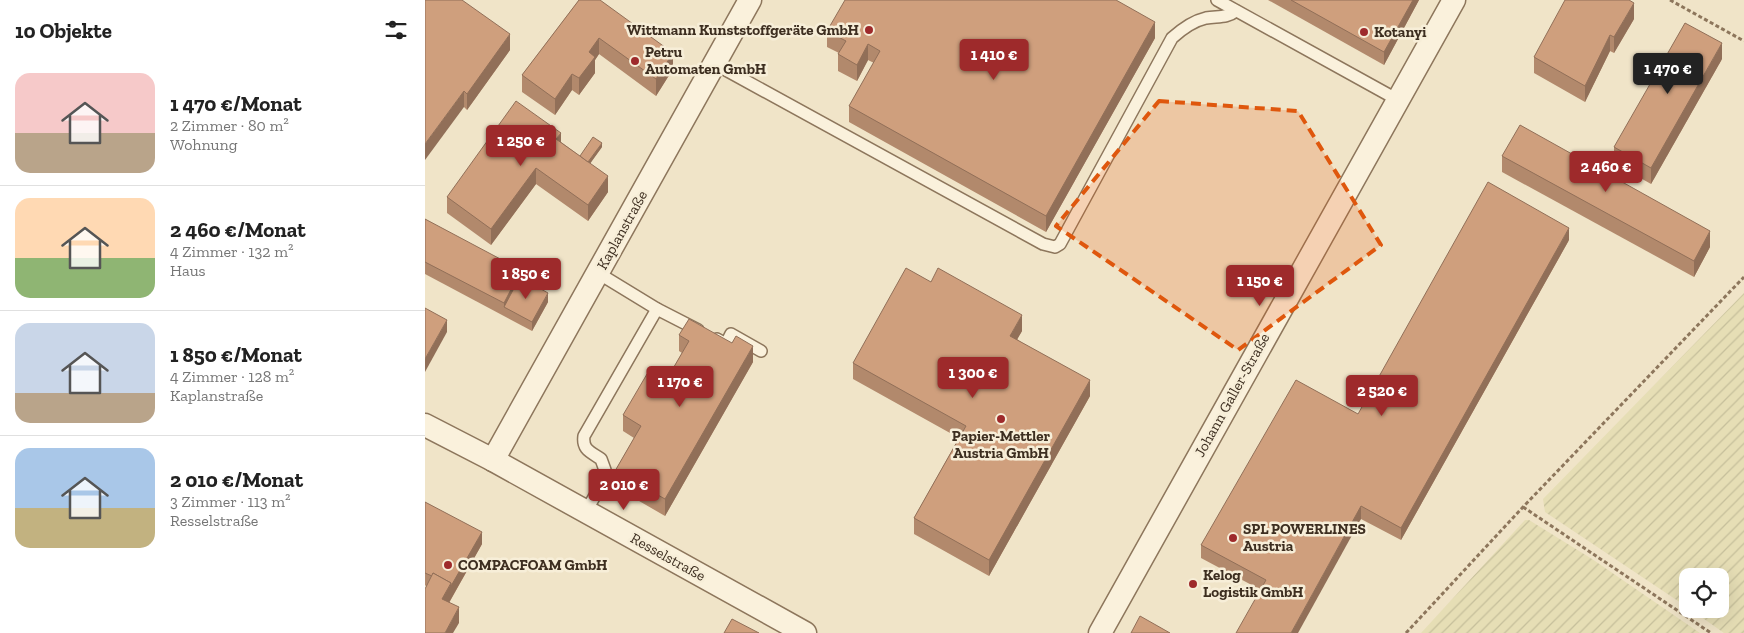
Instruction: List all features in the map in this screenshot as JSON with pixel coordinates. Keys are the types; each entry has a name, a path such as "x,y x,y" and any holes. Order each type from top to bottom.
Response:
{"street":[{"name":"Kaplanstraße","path":"493,460 750,0"},
{"name":"Johann Galler-Straße","path":"1100,633 1454,0"},
{"name":"Resselstraße","path":"425,424 805,633"}],"lane":[{"path":"1217,0 1398,100"},
{"path":"715,64 1043,244 1055,247 1060,244 1173,38 1185,27 1204,19 1225,17 1236,11"},
{"path":"597,273 657,309 726,344 731,334 761,351"},
{"path":"585,512 603,482 605,470 601,459 585,449 583,436 657,309"}],"path":[{"path":"1670,0 1744,41"},
{"path":"1406,633 1523,507 1744,277"},
{"path":"1523,507 1711,633"}],"highlighted area":[{"path":"1159,101 1298,111 1381,245 1238,350 1056,226"}],"shaded area":[{"path":"1744,293 1744,633 1724,633 1703,618 1729,618 1729,568 1679,568 1679,602 1545,512 1543,499"},
{"path":"1525,520 1529,520 1592,559 1700,633 1421,633"}],"building":[{"path":"425,0 462,0 510,34 467,94 464,91 425,144"},
{"name":"Petru Automaten GmbH","path":"579,0 600,0 673,53 656,79 599,38 589,52 595,57 579,78 572,74 555,99 522,75"},
{"path":"845,0 1116,0 1155,22 1046,216 849,106 880,51 868,44 857,65 838,54 846,41 827,31"},
{"name":"Kotanyi","path":"1291,0 1413,0 1384,52"},
{"path":"1565,0 1629,0 1634,3 1614,37 1610,35 1585,86 1534,57"},
{"path":"1685,23 1722,43 1651,168 1614,147"},
{"path":"516,101 561,133 556,139 608,176 588,205 536,168 491,229 447,197"},
{"path":"1520,125 1710,231 1694,261 1502,156"},
{"path":"593,137 602,143 588,162 580,156"},
{"name":"SPL POWERLINES Austria","path":"1488,182 1569,228 1401,528 1361,506 1291,633 1236,633 1266,580 1201,545 1296,380 1358,414"},
{"path":"425,219 521,270 504,303 425,262"},
{"name":"Papier-Mettler Austria GmbH","path":"906,268 931,282 938,268 1022,315 1010,336 1090,380 989,560 914,518 966,426 853,363"},
{"path":"520,277 548,293 532,322 504,307"},
{"path":"425,308 447,320 425,359"},
{"path":"689,319 732,343 736,336 753,346 665,499 615,471 641,426 623,415 647,374 664,384 689,341 679,335"},
{"name":"COMPACFOAM GmbH","path":"425,502 482,532 451,586 451,583 433,573 432,576 425,573"},
{"path":"433,573 451,583 442,599 459,607 445,633 425,633 425,589"},
{"path":"1140,616 1170,633 1131,633"},
{"path":"732,619 759,633 724,633"}],"place":[{"name":"Wittmann Kunststoffgeräte GmbH","path":"869,30"},
{"name":"Kotanyi","path":"1364,32"},
{"name":"Petru Automaten GmbH","path":"635,61"},
{"name":"Papier-Mettler Austria GmbH","path":"1001,419"},
{"name":"SPL POWERLINES Austria","path":"1233,538"},
{"name":"COMPACFOAM GmbH","path":"448,565"},
{"name":"Kelog Logistik GmbH","path":"1193,584"}]}
